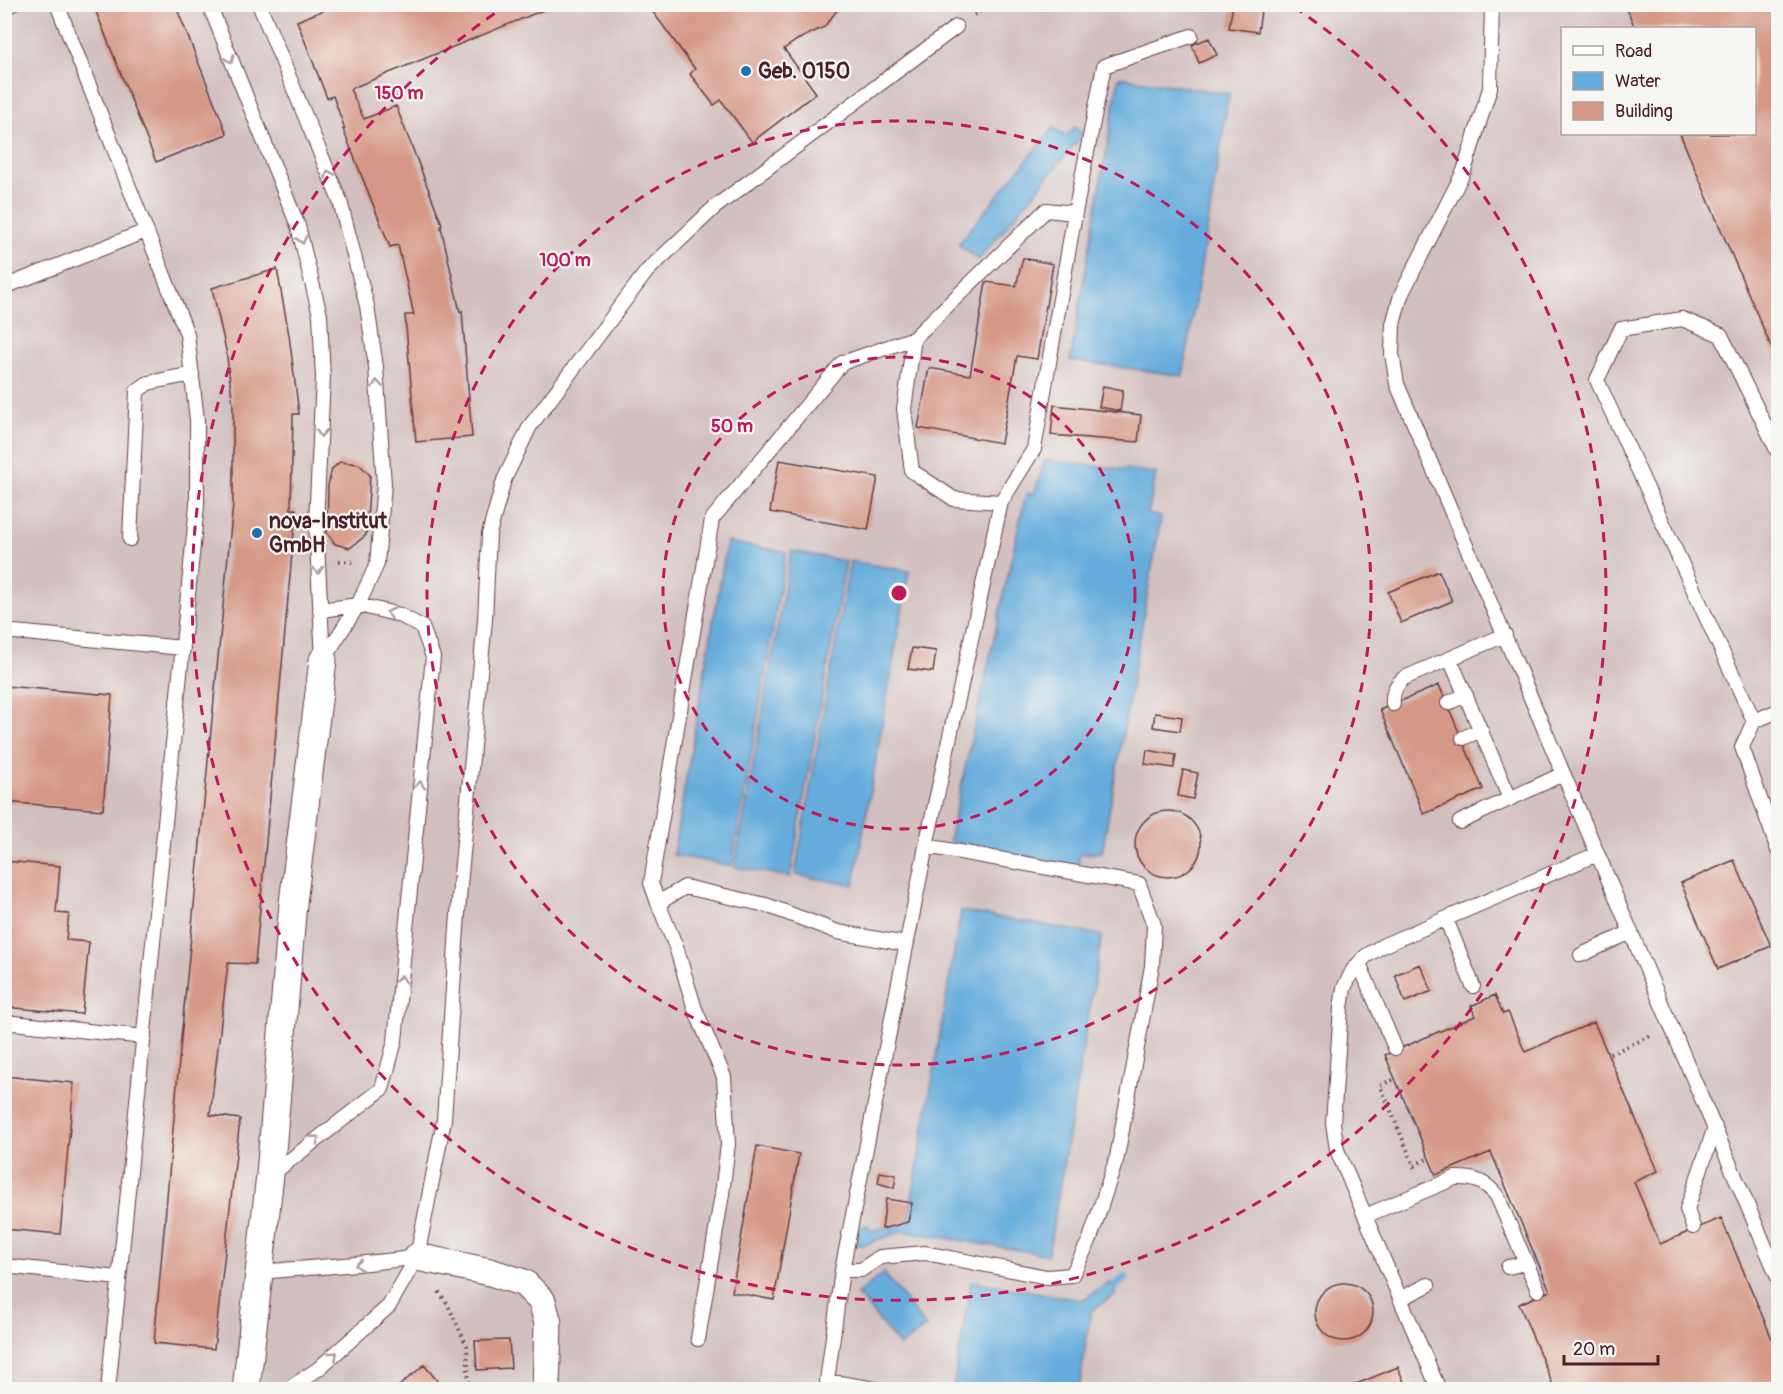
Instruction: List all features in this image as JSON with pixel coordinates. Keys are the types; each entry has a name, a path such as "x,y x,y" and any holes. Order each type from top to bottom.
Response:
{"street":[{"path":"246,1389 270,1175 293,903 323,660"},
{"path":"417,1257 490,1272 524,1283 542,1300 548,1323 546,1389"}],"lane":[{"path":"4,8 12,4"},
{"path":"57,4 187,334 197,420 197,505 108,1389"},
{"path":"208,4 298,226 320,315 323,378 316,512 323,660"},
{"path":"259,4 340,201 366,298 376,367 384,484 377,564 358,605 323,660"},
{"path":"1492,4 1490,88 1464,171 1401,295 1393,324 1392,354 1397,384 1779,1276"},
{"path":"287,1389 318,1369 389,1306 417,1257 444,1119 460,885 485,620 489,534 504,480 530,426 647,271 715,207 956,27"},
{"path":"881,1389 826,1385 842,1270 906,944 1001,502 1034,449 1104,66 1191,36"},
{"path":"698,1339 728,1144 724,1077 695,1009 676,947 651,883 712,519 842,363 914,338 1047,210 1076,213"},
{"path":"4,286 146,231"},
{"path":"1754,721 1597,380 1621,329 1682,319 1721,335 1779,452"},
{"path":"914,338 904,409 912,471 954,499 1001,502"},
{"path":"130,539 137,391 148,383 192,374"},
{"path":"270,1175 382,1089 395,1041 433,657 422,627 400,615 358,605 320,610"},
{"path":"4,631 183,648"},
{"path":"1394,704 1394,691 1404,678 1505,635"},
{"path":"1450,659 1510,799"},
{"path":"1448,703 1466,695"},
{"path":"1779,711 1754,721 1742,747 1779,850"},
{"path":"1463,738 1481,730"},
{"path":"1460,822 1563,774"},
{"path":"842,1270 861,1270 880,1257 926,1253 1047,1277 1072,1275 1090,1239 1117,1157 1152,966 1154,925 1139,884 927,846"},
{"path":"1440,1389 1337,1150 1333,1123 1344,988 1359,963 1383,945 1597,854"},
{"path":"658,903 685,887 766,905 838,932 906,944"},
{"path":"1446,919 1473,986"},
{"path":"1581,955 1630,932"},
{"path":"1359,963 1395,1048"},
{"path":"4,1022 144,1037"},
{"path":"1693,1227 1687,1209 1714,1127"},
{"path":"1365,1216 1455,1178 1468,1177 1480,1181 1490,1187 1497,1196 1538,1290"},
{"path":"259,1272 315,1266 365,1265 417,1257"},
{"path":"1508,1267 1526,1263"},
{"path":"4,1266 119,1278"},
{"path":"1400,1299 1428,1285"}],"path":[{"path":"318,559 377,564"},
{"path":"1610,1054 1671,1027"},
{"path":"1393,1080 1380,1085 1425,1191"},
{"path":"1414,1165 1427,1159"},
{"path":"448,1305 467,1346 469,1389"}],"shaded area":[{"path":"5,5 1778,5 1778,1389 5,1390"}],"water":[{"path":"1119,77 1229,94 1183,376 1070,360"},
{"path":"1054,127 1066,136 1075,127 1083,134 979,260 958,244"},
{"path":"1045,460 1156,473 1148,514 1161,517 1102,852 1080,854 1078,868 949,841 1026,493 1034,494"},
{"path":"727,542 786,552 732,866 673,855"},
{"path":"791,551 846,561 790,877 735,867"},
{"path":"850,561 909,571 854,885 795,875"},
{"path":"961,911 1102,935 1048,1255 903,1231 864,1245 855,1245 858,1228 868,1225 870,1231 908,1222"},
{"path":"884,1273 926,1327 900,1346 857,1294"},
{"path":"971,1281 1082,1300 1108,1283 1116,1285 1115,1295 1091,1311 1079,1389 953,1389"}],"building":[{"path":"93,4 175,4 227,134 156,162"},
{"path":"339,4 558,4 350,89 364,119 396,106 442,224 460,312 462,311 472,437 416,442 405,315 414,315 398,245 390,247 343,129 345,129 333,96 327,98 297,21"},
{"name":"Geb. 0150","path":"647,4 842,4 824,27 784,49 816,93 752,142 721,100 714,105 690,74 695,69"},
{"path":"1233,4 1262,4 1258,32 1229,28"},
{"path":"1625,4 1778,4 1778,363 1680,135 1756,135 1756,27 1635,27"},
{"path":"1209,38 1217,55 1199,63 1192,45"},
{"path":"1023,258 1053,264 1037,359 1017,356 1001,443 918,428 929,368 970,375 986,282 1016,286"},
{"path":"277,269 289,335 299,414 293,414 291,509 296,509 255,964 228,963 210,1115 240,1119 214,1349 154,1343 233,504 233,405 226,350 212,288"},
{"path":"1103,386 1123,390 1120,411 1099,407"},
{"path":"1054,405 1141,415 1138,442 1051,435"},
{"path":"779,460 878,477 868,530 770,512"},
{"path":"340,462 359,464 370,475 366,535 350,548 335,544 327,533 328,485 332,469"},
{"path":"1439,571 1452,601 1401,623 1388,592"},
{"path":"912,648 936,651 933,672 908,669"},
{"path":"1439,685 1483,789 1424,814 1380,710"},
{"path":"4,686 112,695 103,810 4,802"},
{"path":"1155,713 1182,717 1180,731 1153,727"},
{"path":"1147,750 1176,755 1174,768 1145,764"},
{"path":"1183,770 1198,773 1193,799 1178,796"},
{"path":"1168,811 1180,814 1191,821 1198,832 1201,844 1198,856 1191,867 1180,874 1168,877 1156,874 1145,867 1138,856 1135,844 1138,832 1145,821 1156,814"},
{"path":"1734,860 1771,946 1718,969 1681,883"},
{"path":"4,861 60,866 56,913 69,914 66,940 89,942 82,1014 4,1007"},
{"path":"1420,964 1432,991 1405,1002 1395,975"},
{"path":"1495,995 1503,1014 1508,1012 1525,1052 1594,1022 1658,1171 1634,1182 1660,1244 1721,1218 1778,1353 1778,1390 1555,1390 1519,1304 1550,1291 1491,1152 1436,1175 1385,1055 1475,1016 1471,1006"},
{"path":"4,1076 74,1083 60,1234 4,1229"},
{"path":"757,1146 799,1154 774,1300 732,1292"},
{"path":"880,1172 896,1175 894,1188 878,1183"},
{"path":"886,1199 912,1203 908,1222 882,1229"},
{"path":"1344,1283 1355,1285 1368,1296 1373,1312 1371,1323 1360,1336 1344,1341 1333,1339 1320,1328 1315,1312 1317,1301 1328,1288"},
{"path":"509,1340 511,1368 477,1370 475,1341"},
{"path":"424,1365 440,1384 434,1390 394,1390"},
{"path":"1398,1367 1407,1390 1344,1390 1344,1389"}],"waterway":[{"path":"1116,1285 1125,1277"}],"place":[{"name":"Geb. 0150","path":"746,71"},
{"name":"nova-Institut GmbH","path":"257,533"}]}
